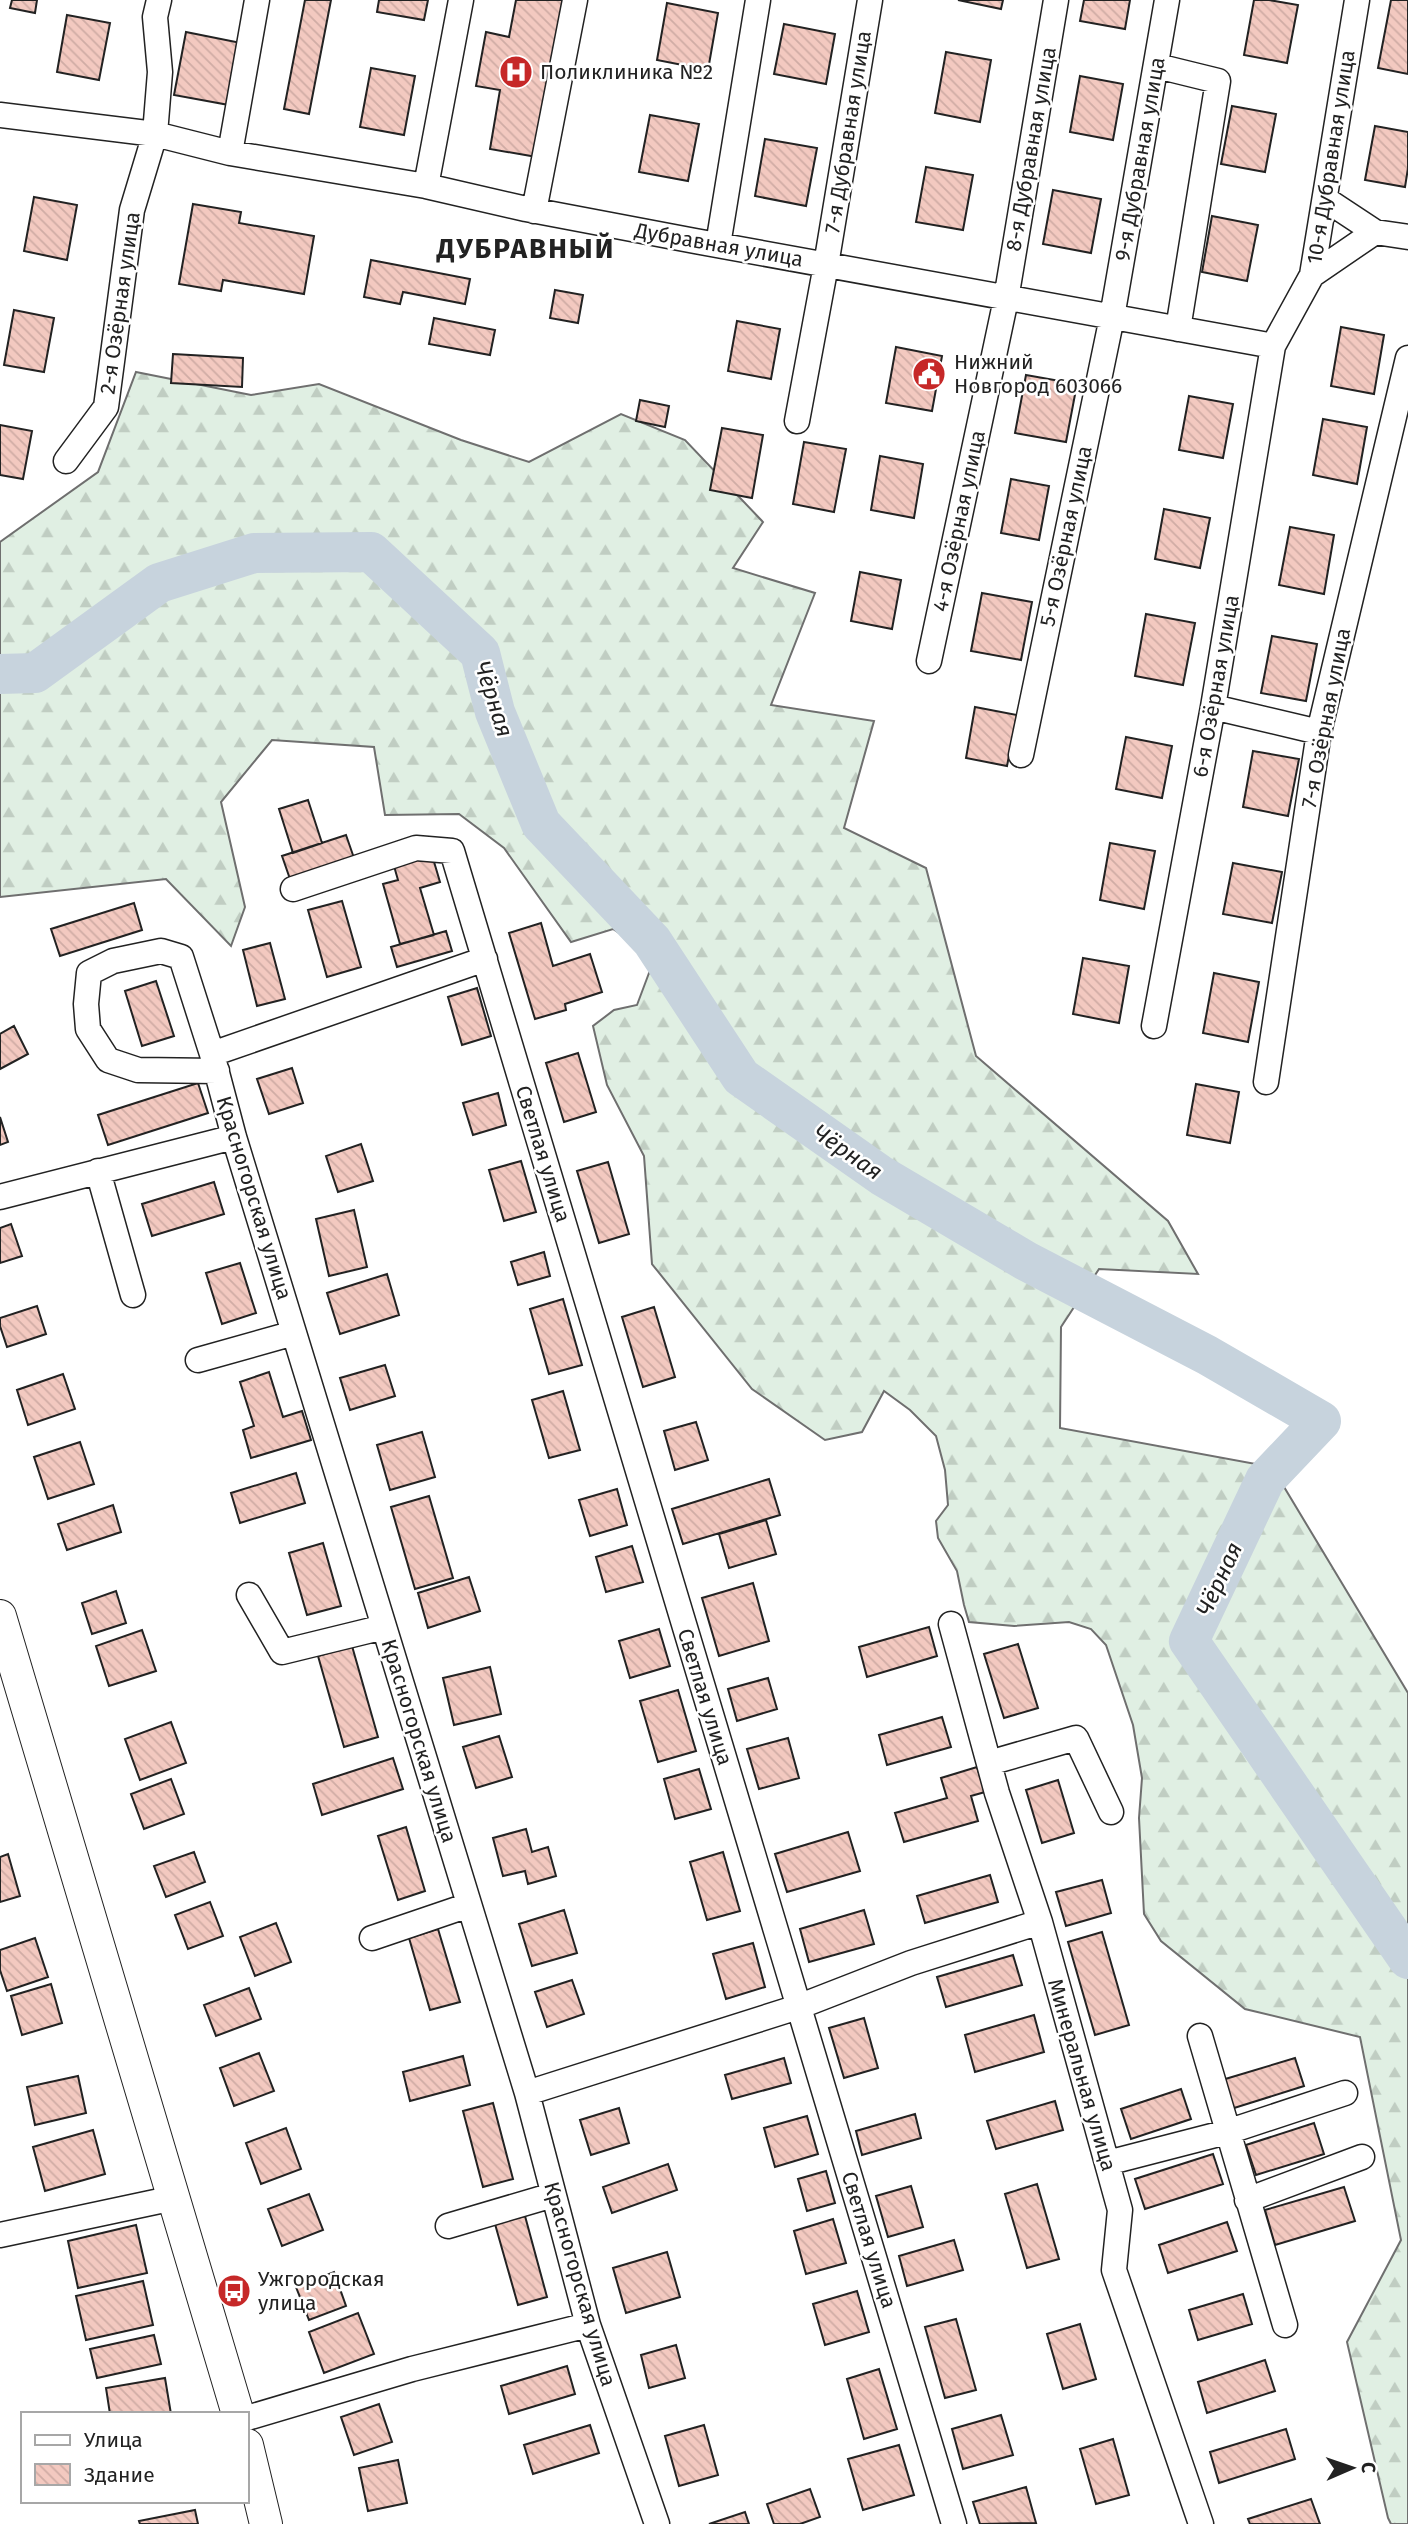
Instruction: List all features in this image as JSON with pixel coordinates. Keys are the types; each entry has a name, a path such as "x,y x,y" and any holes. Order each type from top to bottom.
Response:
{"main road":[{"path":"0,1616 237,2412"},
{"path":"248,2449 266,2524"}],"street":[{"name":"2-я Озёрная улица","path":"66,461 106,407 132,210 155,134 160,72 155,17 159,0"},
{"path":"230,153 257,0"},
{"path":"426,186 461,0"},
{"path":"534,211 575,0"},
{"path":"718,245 758,0"},
{"name":"7-я Дубравная улица","path":"797,421 827,265 870,0"},
{"name":"8-я Дубравная улица","path":"1006,299 1056,0"},
{"name":"9-я Дубравная улица","path":"1112,317 1167,0"},
{"name":"10-я Дубравная улица","path":"1273,346 1312,275 1357,0"},
{"path":"1157,66 1218,81 1178,329"},
{"name":"Дубравная улица","path":"0,115 155,134 230,153 426,186 534,211 1273,346"},
{"path":"1325,199 1375,232 1408,237"},
{"path":"1312,275 1375,232"},
{"name":"4-я Озёрная улица","path":"929,661 1006,299"},
{"name":"5-я Озёрная улица","path":"1021,755 1112,317"},
{"name":"6-я Озёрная улица","path":"1154,1026 1213,708 1273,346"},
{"name":"7-я Озёрная улица","path":"1266,1082 1319,732 1408,358"},
{"path":"1213,708 1319,732"},
{"name":"Светлая улица","path":"293,889 416,848 452,851 954,2524"},
{"name":"Красногорская улица","path":"214,1062 138,1070 108,1059 88,1030 86,1004 89,973 113,961 161,951 181,957 214,1062 234,1137 527,2092 588,2325 657,2524"},
{"path":"214,1062 485,959"},
{"path":"0,1196 234,1137"},
{"path":"99,1171 133,1295"},
{"path":"198,1360 294,1333"},
{"path":"249,1595 282,1652 384,1627"},
{"name":"Минеральная улица","path":"951,1624 989,1763 1040,1922 1120,2210 1114,2270 1201,2524"},
{"path":"989,1763 1076,1738 1111,1812"},
{"path":"372,1938 469,1905"},
{"path":"527,2092 798,2007 911,1963 1040,1922"},
{"path":"1200,2036 1285,2325"},
{"path":"1107,2163 1227,2132 1345,2094"},
{"path":"1247,2200 1362,2157"},
{"path":"448,2226 554,2194"},
{"path":"0,2235 174,2198"},
{"path":"248,2418 412,2369 588,2325"}],"green space":[{"path":"136,372 251,395 319,384 461,440 529,462 621,414 685,440 763,522 733,568 815,593 771,705 874,721 844,828 926,868 976,1056 1168,1221 1198,1274 1099,1269 1061,1327 1060,1428 1272,1467 1408,1693 1408,2524 1391,2524 1388,2518 1347,2342 1401,2240 1360,2037 1245,2009 1161,1941 1144,1914 1139,1818 1142,1778 1133,1725 1106,1645 1091,1629 1069,1622 1014,1626 969,1622 957,1571 938,1538 936,1521 948,1505 945,1470 936,1436 910,1410 884,1391 862,1432 825,1440 752,1389 652,1264 644,1156 607,1085 593,1026 614,1010 637,1005 655,957 613,929 571,942 504,848 459,814 385,815 374,747 272,740 221,802 245,907 231,946 166,879 0,897 0,542 98,472"}],"building":[{"path":"12,0 37,0 35,13 10,8"},
{"path":"305,0 331,0 309,114 284,109"},
{"path":"379,0 428,0 424,20 377,12"},
{"name":"Поликлиника №2","path":"516,0 567,0 537,157 490,149 500,90 476,86 486,32 509,37"},
{"path":"958,0 1003,0 1001,9"},
{"path":"1084,0 1130,0 1125,29 1080,21"},
{"path":"1254,0 1298,5 1287,63 1244,55"},
{"path":"1391,0 1408,0 1408,74 1378,68"},
{"path":"667,3 718,13 708,70 657,60"},
{"path":"67,15 110,23 99,80 57,72"},
{"path":"784,24 835,34 826,84 774,74"},
{"path":"186,32 241,43 229,105 174,95"},
{"path":"946,52 991,60 980,122 935,113"},
{"path":"371,68 415,76 404,135 360,127"},
{"path":"1080,76 1123,84 1113,140 1070,132"},
{"path":"1232,106 1276,114 1265,172 1221,164"},
{"path":"650,115 699,124 688,181 639,172"},
{"path":"1375,126 1408,132 1405,187 1365,180"},
{"path":"765,139 817,148 806,206 755,196"},
{"path":"926,167 973,175 963,230 916,222"},
{"path":"1053,190 1101,199 1091,253 1043,244"},
{"path":"34,197 77,205 67,260 24,251"},
{"path":"193,204 241,212 239,223 314,236 304,294 223,280 221,291 179,284"},
{"path":"1212,216 1258,225 1247,281 1202,272"},
{"path":"371,260 470,279 465,304 403,292 400,304 364,297"},
{"path":"555,290 583,295 578,323 550,318"},
{"path":"14,310 54,318 44,372 4,365"},
{"path":"434,318 495,330 490,355 429,344"},
{"path":"737,321 780,329 771,379 728,371"},
{"path":"1341,327 1384,335 1374,394 1331,386"},
{"path":"896,347 942,356 932,411 886,403"},
{"path":"173,354 243,358 242,387 171,383"},
{"path":"1026,375 1077,384 1066,442 1015,433"},
{"path":"1189,396 1233,404 1223,458 1179,450"},
{"path":"640,400 669,406 665,427 636,421"},
{"path":"1323,419 1367,427 1357,484 1313,475"},
{"path":"0,425 32,431 23,479 0,475"},
{"path":"722,428 763,435 752,498 710,490"},
{"path":"804,442 846,449 834,512 793,504"},
{"path":"880,456 923,464 914,518 871,510"},
{"path":"1011,479 1049,486 1039,540 1001,533"},
{"path":"1164,509 1210,518 1200,568 1155,559"},
{"path":"1290,527 1334,535 1324,594 1279,585"},
{"path":"860,572 901,580 892,629 851,621"},
{"path":"982,593 1032,602 1021,660 971,651"},
{"path":"1146,614 1195,623 1183,685 1135,676"},
{"path":"1272,636 1317,644 1306,701 1261,693"},
{"path":"975,707 1017,715 1007,766 966,758"},
{"path":"1126,737 1172,746 1162,798 1116,789"},
{"path":"1253,751 1299,759 1288,816 1243,807"},
{"path":"308,800 322,843 293,853 279,809"},
{"path":"346,835 354,858 290,879 282,856"},
{"path":"1110,843 1155,851 1144,909 1100,900"},
{"path":"432,855 440,882 420,888 434,935 400,944 383,884 398,880 394,866"},
{"path":"1233,863 1282,872 1272,923 1223,914"},
{"path":"342,901 361,967 327,977 308,910"},
{"path":"134,903 142,930 60,956 51,929"},
{"path":"541,923 553,966 590,954 602,992 565,1004 566,1010 535,1019 509,933"},
{"path":"446,931 452,951 397,967 391,947"},
{"path":"270,943 285,999 257,1006 243,950"},
{"path":"1083,958 1129,966 1119,1023 1073,1014"},
{"path":"1214,973 1259,982 1248,1042 1203,1033"},
{"path":"156,981 174,1036 142,1046 125,991"},
{"path":"477,988 491,1036 462,1045 448,997"},
{"path":"14,1026 28,1054 0,1069 0,1034"},
{"path":"578,1053 596,1112 564,1122 546,1063"},
{"path":"292,1068 303,1103 269,1114 257,1079"},
{"path":"198,1083 208,1113 108,1145 98,1115"},
{"path":"1196,1084 1239,1092 1230,1143 1187,1135"},
{"path":"498,1093 506,1125 473,1135 463,1103"},
{"path":"0,1117 8,1142 0,1145"},
{"path":"361,1144 373,1181 338,1192 326,1156"},
{"path":"521,1161 536,1212 504,1221 489,1170"},
{"path":"608,1162 629,1234 599,1243 577,1171"},
{"path":"214,1182 224,1214 152,1236 142,1204"},
{"path":"354,1210 367,1267 329,1276 316,1219"},
{"path":"11,1224 22,1256 0,1263 0,1228"},
{"path":"544,1252 550,1276 518,1285 511,1262"},
{"path":"240,1263 256,1313 222,1324 206,1273"},
{"path":"387,1274 399,1315 340,1334 327,1293"},
{"path":"563,1299 582,1365 549,1374 530,1309"},
{"path":"37,1306 46,1334 7,1347 0,1318"},
{"path":"654,1307 675,1377 643,1387 622,1317"},
{"path":"385,1365 395,1396 350,1410 340,1378"},
{"path":"269,1372 283,1417 302,1411 311,1440 251,1458 243,1430 254,1426 240,1382"},
{"path":"63,1374 75,1409 28,1425 17,1390"},
{"path":"563,1391 580,1450 549,1458 532,1400"},
{"path":"696,1422 708,1460 675,1470 664,1431"},
{"path":"422,1432 435,1477 390,1490 377,1445"},
{"path":"80,1442 94,1484 48,1499 34,1457"},
{"path":"296,1473 305,1503 240,1523 231,1493"},
{"path":"769,1479 780,1515 683,1544 672,1509"},
{"path":"617,1489 627,1525 590,1536 579,1500"},
{"path":"429,1496 453,1578 415,1589 391,1507"},
{"path":"113,1505 121,1532 67,1550 58,1524"},
{"path":"766,1520 776,1554 729,1568 719,1534"},
{"path":"323,1543 341,1606 307,1615 289,1553"},
{"path":"632,1546 643,1582 606,1592 596,1557"},
{"path":"469,1577 480,1611 428,1628 418,1593"},
{"path":"753,1583 769,1641 719,1656 702,1598"},
{"path":"116,1591 126,1623 92,1634 82,1603"},
{"path":"929,1627 937,1656 867,1677 859,1647"},
{"path":"659,1629 670,1666 630,1678 619,1641"},
{"path":"142,1630 156,1671 109,1686 96,1646"},
{"path":"1018,1644 1038,1708 1004,1718 984,1654"},
{"path":"352,1646 378,1737 344,1747 318,1656"},
{"path":"490,1667 501,1714 454,1725 443,1678"},
{"path":"768,1678 777,1709 737,1721 728,1689"},
{"path":"678,1690 696,1751 658,1762 640,1701"},
{"path":"942,1717 951,1747 887,1765 879,1735"},
{"path":"171,1722 186,1763 140,1780 125,1739"},
{"path":"499,1736 512,1777 476,1788 463,1747"},
{"path":"788,1738 799,1778 759,1789 747,1749"},
{"path":"393,1758 403,1789 322,1815 313,1784"},
{"path":"977,1767 985,1792 971,1796 978,1821 904,1842 895,1813 947,1798 941,1778"},
{"path":"699,1769 711,1809 675,1819 664,1779"},
{"path":"171,1779 184,1814 144,1829 131,1794"},
{"path":"1058,1780 1074,1833 1042,1843 1026,1790"},
{"path":"406,1827 425,1891 398,1900 378,1836"},
{"path":"526,1829 532,1852 548,1847 556,1876 528,1884 525,1871 503,1876 493,1838"},
{"path":"848,1832 860,1871 787,1892 775,1854"},
{"path":"194,1852 205,1882 166,1897 154,1866"},
{"path":"723,1852 740,1911 707,1920 690,1862"},
{"path":"8,1854 20,1896 0,1902 0,1857"},
{"path":"990,1875 998,1902 925,1923 917,1896"},
{"path":"1102,1880 1111,1913 1066,1926 1056,1892"},
{"path":"210,1902 223,1936 188,1949 175,1915"},
{"path":"564,1910 577,1953 532,1966 519,1924"},
{"path":"864,1910 874,1944 809,1962 800,1929"},
{"path":"276,1923 291,1962 255,1976 240,1937"},
{"path":"438,1929 460,2002 430,2010 409,1938"},
{"path":"1102,1932 1129,2025 1095,2035 1068,1942"},
{"path":"35,1938 48,1977 7,1991 0,1970 0,1950"},
{"path":"753,1943 765,1987 726,1999 713,1954"},
{"path":"1013,1955 1022,1985 946,2007 937,1977"},
{"path":"572,1980 584,2014 547,2027 535,1992"},
{"path":"51,1984 62,2023 22,2035 11,1996"},
{"path":"249,1988 261,2019 216,2036 204,2005"},
{"path":"1034,2015 1044,2052 975,2072 965,2035"},
{"path":"864,2018 878,2068 844,2078 829,2028"},
{"path":"259,2053 274,2091 234,2106 220,2068"},
{"path":"463,2056 470,2085 410,2101 403,2072"},
{"path":"784,2058 791,2083 732,2099 725,2075"},
{"path":"1295,2058 1304,2086 1231,2109 1222,2080"},
{"path":"78,2076 86,2113 35,2125 27,2087"},
{"path":"1181,2089 1191,2119 1131,2139 1121,2109"},
{"path":"1055,2101 1063,2130 996,2149 987,2121"},
{"path":"493,2103 513,2179 483,2187 463,2111"},
{"path":"619,2108 629,2143 591,2155 580,2120"},
{"path":"915,2114 921,2138 862,2155 856,2131"},
{"path":"807,2116 818,2154 775,2167 764,2128"},
{"path":"1314,2123 1324,2154 1256,2175 1246,2145"},
{"path":"286,2128 301,2169 261,2184 246,2143"},
{"path":"93,2130 105,2174 45,2191 33,2147"},
{"path":"1213,2154 1223,2184 1145,2209 1135,2179"},
{"path":"668,2164 677,2190 612,2213 603,2187"},
{"path":"826,2171 835,2203 807,2211 798,2179"},
{"path":"1037,2184 1059,2259 1027,2268 1005,2194"},
{"path":"911,2186 923,2227 888,2237 876,2196"},
{"path":"1344,2187 1355,2221 1275,2245 1265,2210"},
{"path":"309,2194 323,2230 282,2246 268,2209"},
{"path":"525,2216 547,2297 518,2305 495,2224"},
{"path":"833,2219 846,2263 806,2274 794,2231"},
{"path":"1227,2222 1237,2251 1168,2273 1159,2245"},
{"path":"136,2225 147,2273 78,2288 68,2241"},
{"path":"954,2240 963,2270 907,2286 899,2256"},
{"path":"667,2252 680,2297 626,2313 613,2268"},
{"path":"334,2272 346,2306 309,2320 296,2287"},
{"path":"143,2281 153,2325 86,2340 76,2296"},
{"path":"857,2291 869,2332 825,2345 813,2304"},
{"path":"1243,2294 1252,2324 1198,2340 1189,2310"},
{"path":"358,2313 374,2354 324,2373 309,2332"},
{"path":"956,2319 976,2390 945,2398 925,2327"},
{"path":"1080,2324 1096,2379 1063,2389 1047,2334"},
{"path":"154,2335 161,2364 97,2378 90,2349"},
{"path":"676,2345 685,2378 649,2388 641,2355"},
{"path":"1265,2360 1275,2391 1207,2413 1198,2382"},
{"path":"567,2366 575,2394 509,2414 501,2386"},
{"path":"879,2369 897,2429 864,2439 847,2379"},
{"path":"165,2378 171,2412 110,2412 106,2388"},
{"path":"379,2404 392,2442 354,2455 341,2417"},
{"path":"1001,2415 1013,2455 963,2469 952,2429"},
{"path":"590,2425 599,2453 533,2474 524,2445"},
{"path":"704,2425 718,2475 679,2486 665,2436"},
{"path":"1286,2429 1295,2459 1219,2483 1210,2452"},
{"path":"1113,2439 1129,2495 1096,2504 1080,2449"},
{"path":"899,2445 914,2495 863,2510 848,2459"},
{"path":"398,2460 407,2503 368,2511 359,2468"},
{"path":"1026,2487 1036,2523 980,2524 973,2502"},
{"path":"810,2489 820,2517 800,2524 774,2524 767,2504"},
{"path":"1311,2499 1320,2524 1250,2524 1248,2519"},
{"path":"195,2510 198,2524 140,2524 139,2521"},
{"path":"745,2512 749,2524 709,2524"}],"waterway":[{"name":"Чёрная","path":"0,674 35,673 159,583 254,553 371,552 480,653 495,712 541,824 652,941 741,1077 882,1176 1026,1261 1207,1355 1321,1421 1265,1480 1189,1641 1408,1959"}],"place":[{"name":"Поликлиника №2","path":"516,72"},
{"name":"Нижний Новгород 603066","path":"929,374"},
{"name":"Ужгородская улица","path":"234,2291"}],"district":[{"name":"ДУБРАВНЫЙ","path":"526,248"}]}
